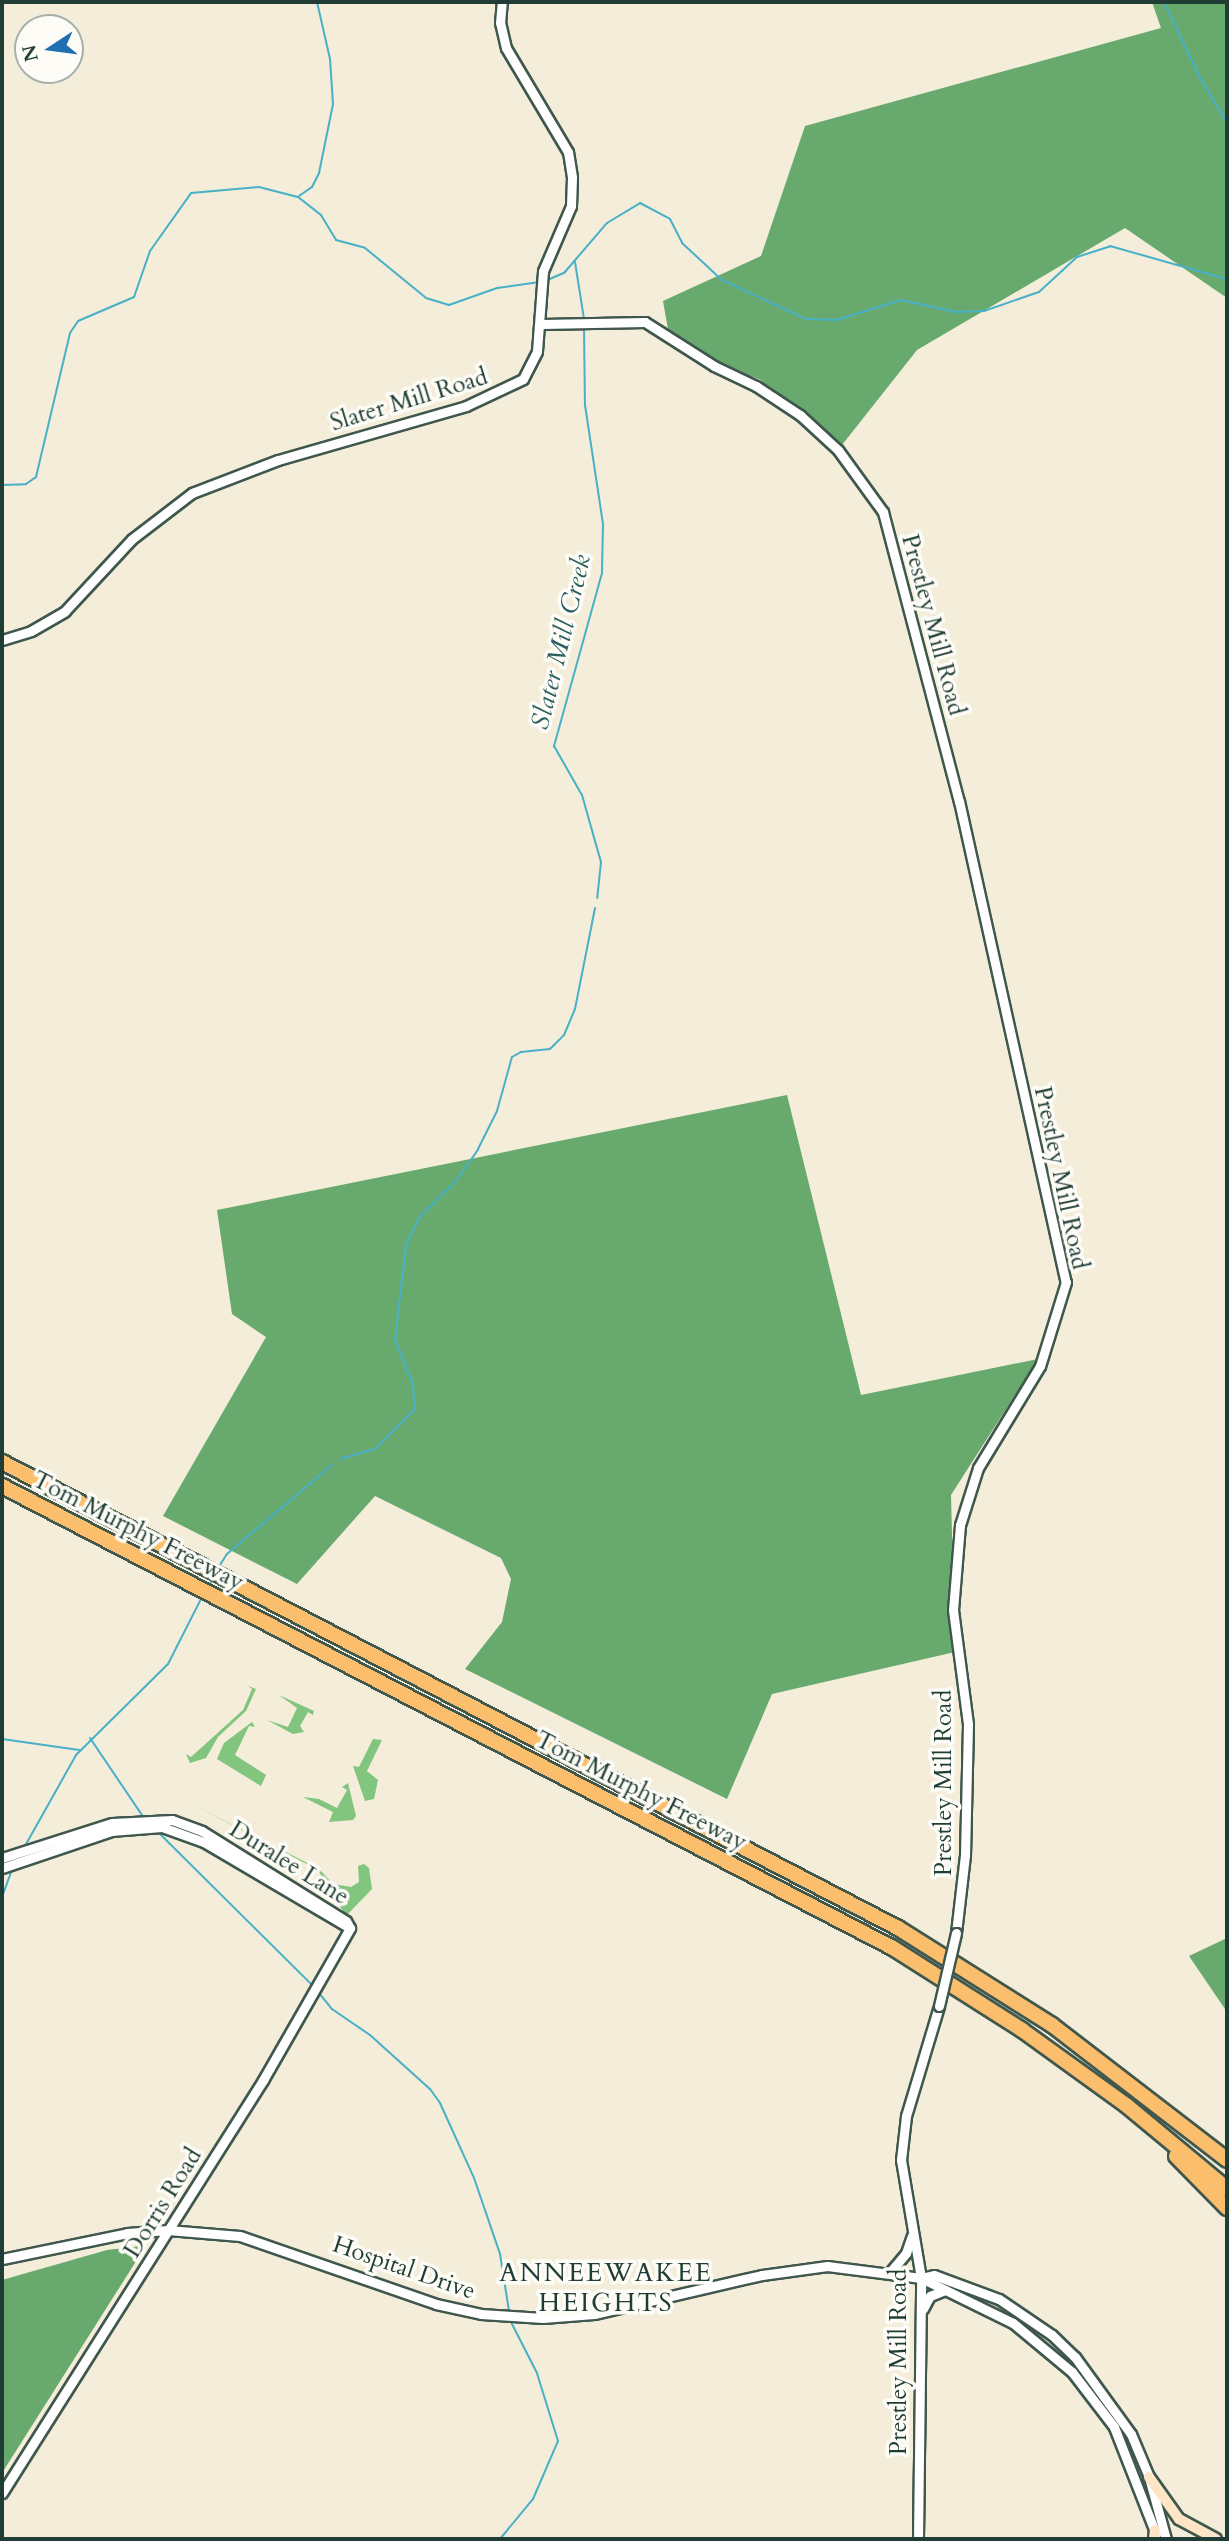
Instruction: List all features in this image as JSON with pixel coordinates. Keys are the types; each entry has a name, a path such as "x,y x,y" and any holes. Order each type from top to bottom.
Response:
{"highway":[{"name":"Tom Murphy Freeway","path":"2,1462 898,1928 1052,2025 1227,2160"},
{"name":"Tom Murphy Freeway","path":"2,1486 844,1921 997,2012 1126,2105 1227,2189"},
{"path":"1126,2105 1227,2208"}],"main road":[{"path":"1149,2477 1179,2519 1216,2539"}],"street":[{"name":"Slater Mill Road","path":"2,640 31,631 65,611 132,539 192,493 278,460 466,406 513,387 532,367 542,324 543,271 571,206 572,177 568,152 506,48 500,23 502,2"},
{"name":"Prestley Mill Road","path":"542,324 645,322 714,366 757,386 800,415 838,450 868,488 886,523 959,801 1066,1282 1040,1366 978,1468 960,1525 953,1610 968,1724 965,1855 956,1934 903,2140 901,2168 921,2278 918,2539"},
{"name":"Duralee Lane","path":"2,1858 112,1823 162,1818 202,1831 345,1921 349,1928"},
{"name":"Duralee Lane","path":"2,1868 111,1831 162,1827 204,1842 349,1928"},
{"name":"Dorris Road","path":"2,2493 263,2080 349,1928"},
{"name":"Hospital Drive","path":"2,2259 74,2241 168,2230 240,2236 319,2260 427,2302 505,2317 594,2314 762,2275 827,2266 891,2271 921,2278 975,2302 1028,2333 1087,2388 1125,2450 1155,2536"},
{"path":"891,2271 906,2253 913,2231"},
{"name":"Hospital Drive","path":"921,2278 934,2275 983,2292 1052,2335 1112,2402 1149,2477 1166,2539"},
{"path":"921,2314 930,2296 945,2290"}],"green space":[{"path":"1152,2 1227,2 1227,298 1125,228 917,350 842,445 780,403 761,380 711,361 669,335 663,301 761,256 805,126 1161,28"},
{"path":"787,1095 861,1395 1038,1359 951,1495 955,1652 772,1694 727,1799 465,1669 502,1622 511,1579 501,1558 375,1496 297,1584 163,1516 266,1337 232,1314 217,1210"},
{"path":"248,1686 256,1689 246,1711 218,1737 206,1758 190,1763 186,1754 191,1757 243,1710 252,1689"},
{"path":"279,1695 314,1711 313,1715 308,1712 300,1726 304,1732 293,1734 267,1720 288,1727 297,1708"},
{"path":"252,1722 255,1727 249,1726 235,1755 266,1775 261,1786 217,1759 224,1743"},
{"path":"373,1739 382,1740 367,1771 378,1780 374,1799 365,1801 353,1766 359,1767"},
{"path":"348,1783 356,1816 353,1820 329,1822 333,1812 303,1797 319,1799 337,1808 347,1790 342,1787"},
{"path":"194,1805 319,1869 333,1884 351,1887 359,1882 358,1866 364,1864 369,1868 372,1889 346,1916 318,1870"},
{"path":"1227,1938 1227,2012 1189,1956"},
{"path":"141,2246 140,2255 2,2473 2,2280 107,2250"}],"waterway":[{"path":"299,196 312,187 319,173 333,104 330,59 317,2"},
{"path":"1164,2 1199,76 1227,123"},
{"path":"2,485 26,484 36,477 70,333 78,321 134,297 150,251 191,193 259,187 298,197 321,215 336,240 365,248 426,298 449,305 497,288 540,282"},
{"path":"545,281 564,273 607,223 640,203 670,219 682,243 722,280 806,319 836,320 901,300 956,312 984,311 1039,292 1077,257 1110,246 1227,279"},
{"name":"Slater Mill Creek","path":"575,262 584,319"},
{"name":"Slater Mill Creek","path":"584,328 585,405 603,524 602,573 554,746 582,795 601,862 597,898"},
{"name":"Slater Mill Creek","path":"340,1459 375,1449 415,1409 413,1384 395,1340 406,1245 419,1218 456,1181 478,1149 497,1111 512,1057 521,1052 550,1049 564,1035 575,1009 595,908"},
{"name":"Slater Mill Creek","path":"220,1565 227,1554 332,1465"},
{"name":"Slater Mill Creek","path":"210,1584 212,1580"},
{"name":"Slater Mill Creek","path":"25,1846 76,1755 168,1664 202,1597"},
{"path":"90,1738 144,1818"},
{"path":"2,1739 79,1750"},
{"path":"158,1832 313,1986"},
{"name":"Slater Mill Creek","path":"2,1897 12,1869"},
{"path":"319,1993 332,2009 370,2035 430,2089 440,2103 474,2178 500,2254 509,2311"},
{"path":"500,2539 533,2499 558,2441 537,2373 510,2320"}],"district":[{"name":"ANNEEWAKEE HEIGHTS","path":"606,2288"}]}
